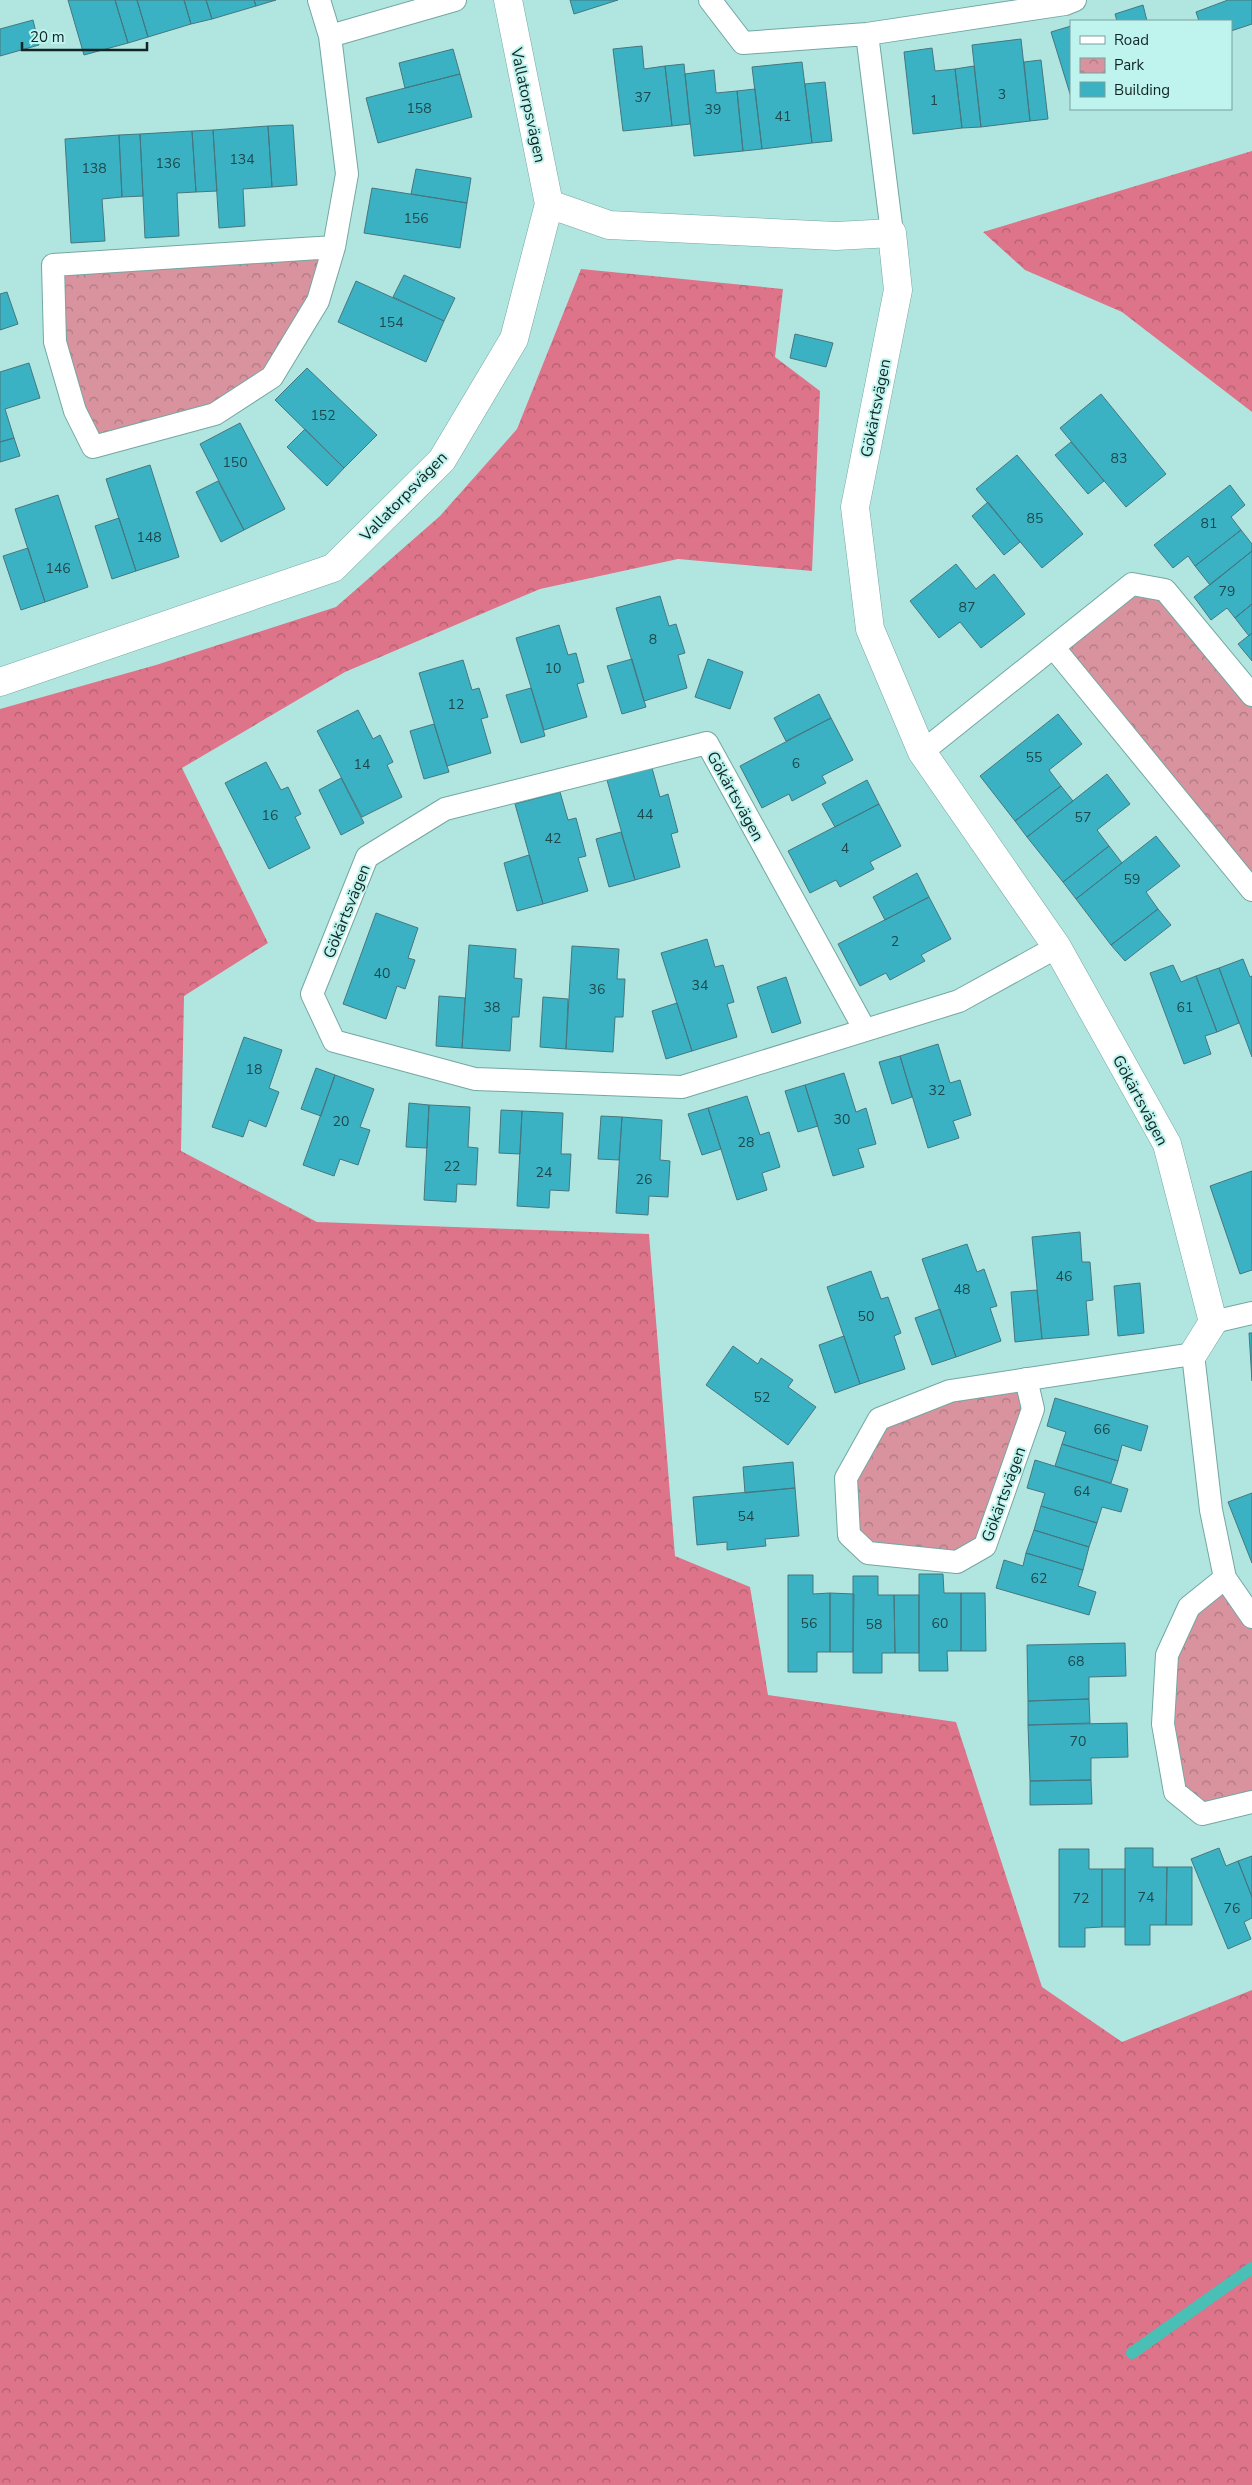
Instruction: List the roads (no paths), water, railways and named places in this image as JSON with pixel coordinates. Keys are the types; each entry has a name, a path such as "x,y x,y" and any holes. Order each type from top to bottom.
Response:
{"street":[{"name":"Vallatorpsvägen","path":"0,682 333,568 442,460 514,339 549,204 508,0"},
{"path":"549,204 609,224 836,236 892,233"},
{"name":"Gökärtsvägen","path":"892,233 898,290 855,507 870,629 922,752 1057,947 1167,1144 1213,1322"},
{"path":"1193,1354 1213,1322"}],"lane":[{"path":"319,0 330,36 347,174 334,247 318,301 272,377 215,414 93,447 75,411 55,342 53,265 334,247"},
{"path":"330,36 455,0"},
{"path":"710,0 743,43 867,34 1065,4 1075,0"},
{"name":"Gökärtsvägen","path":"867,34 892,233"},
{"path":"922,752 1132,584 1165,590 1252,694"},
{"path":"1054,648 1252,890"},
{"name":"Gökärtsvägen","path":"865,1030 707,743 445,809 367,857 312,994 334,1041 475,1079 682,1087 959,1001 1057,947"},
{"path":"1213,1322 1252,1313"},
{"path":"1193,1354 1211,1510 1225,1578 1252,1617"},
{"name":"Gökärtsvägen","path":"1026,1379 1033,1409 985,1546 957,1562 868,1554 849,1535 846,1478 879,1419 950,1390 1193,1354"},
{"path":"1225,1578 1189,1607 1167,1655 1163,1724 1175,1792 1202,1814 1252,1802"}],"waterway":[{"path":"1132,2353 1252,2268"}]}
